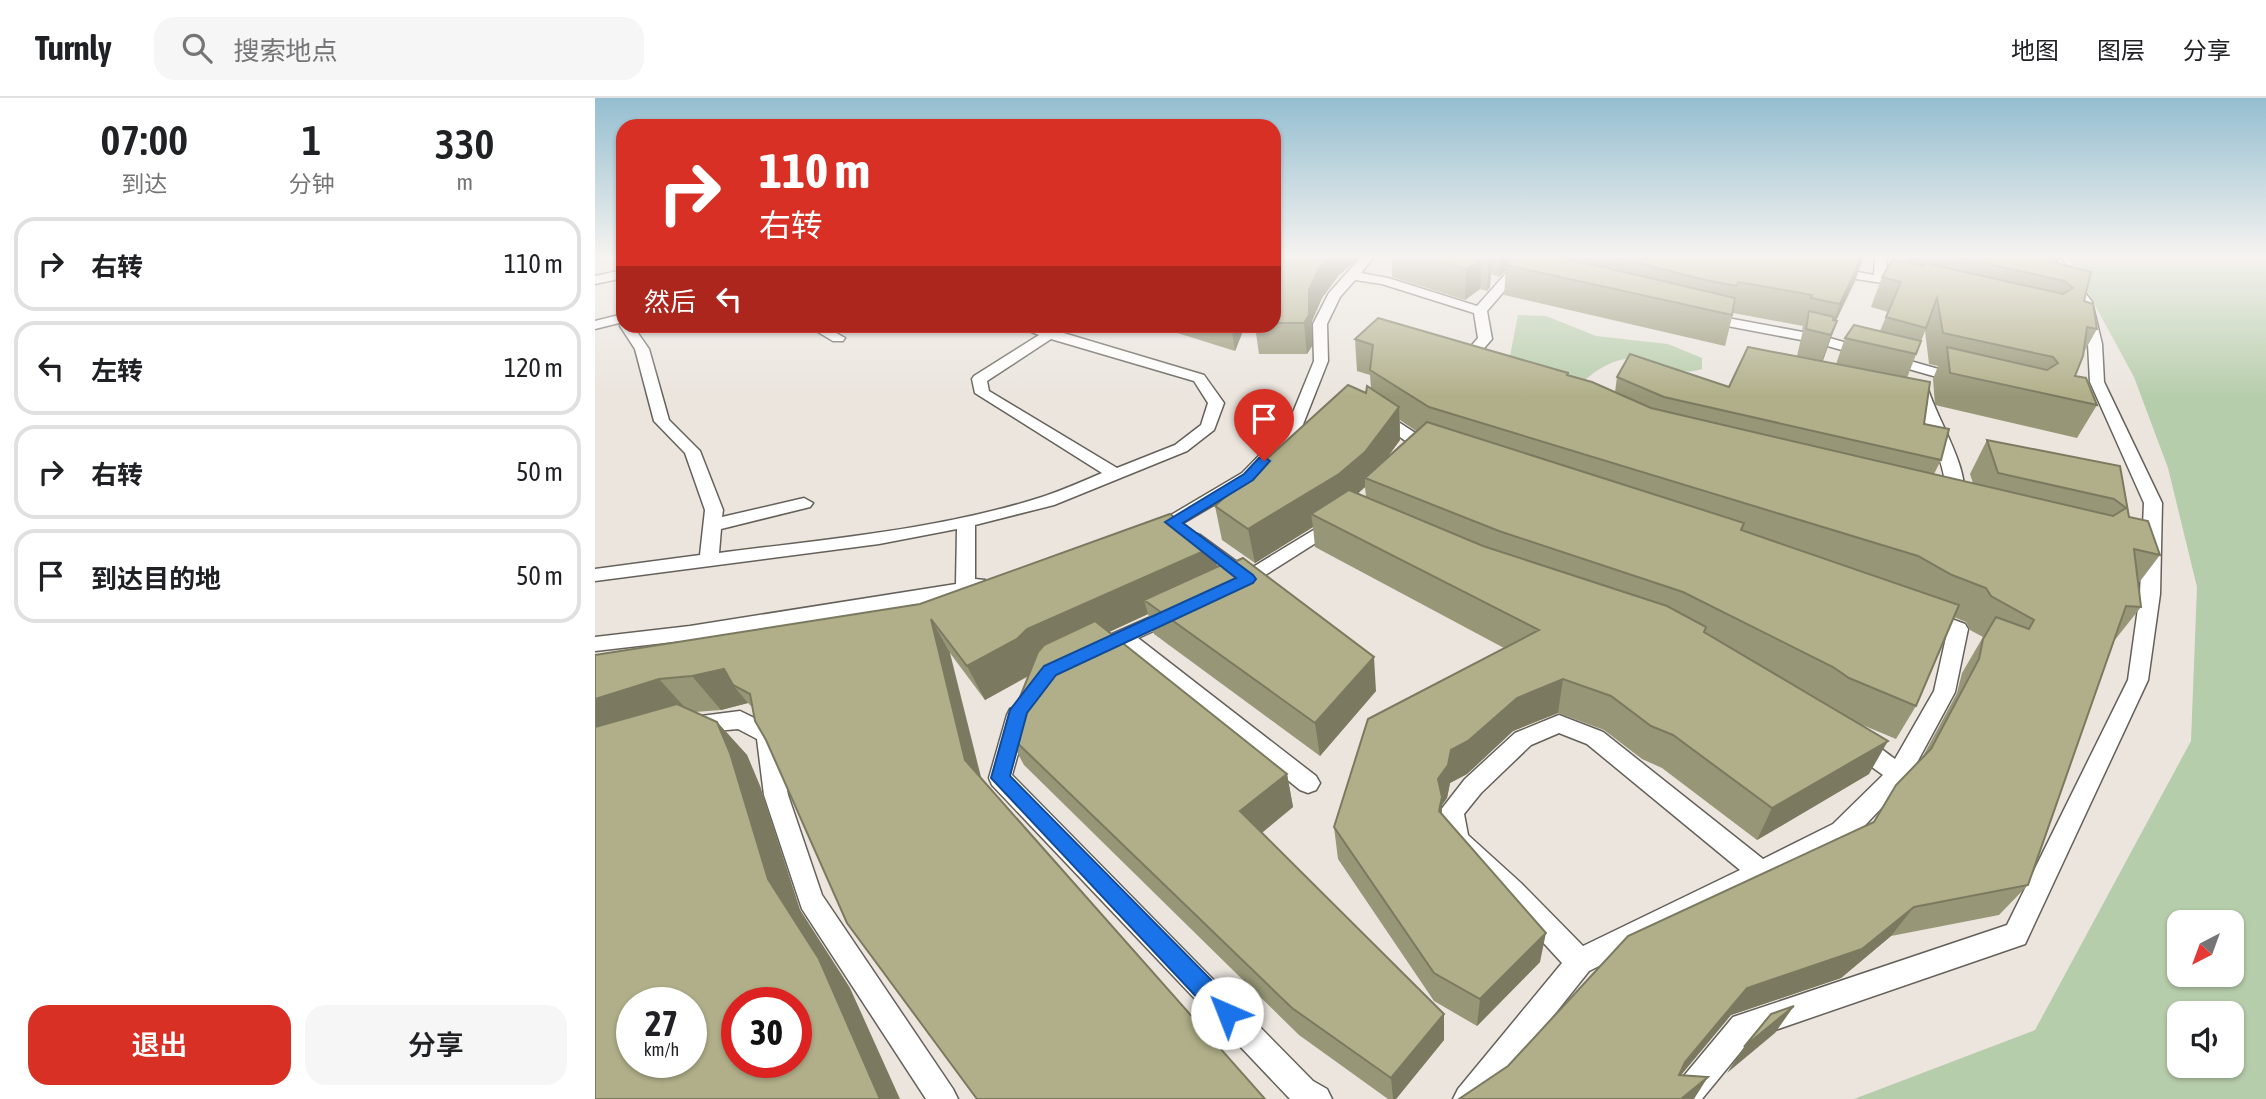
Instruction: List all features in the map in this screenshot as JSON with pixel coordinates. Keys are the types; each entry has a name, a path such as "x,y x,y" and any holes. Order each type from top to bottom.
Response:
{"street":[{"path":"1137,536 1173,522 1248,477 1294,429 1321,361 1320,324 1330,304"},
{"path":"1454,304 1480,312"},
{"path":"1462,365 1485,338 1480,312 1485,304"},
{"path":"1683,1099 1744,1027 2016,935 2138,680 2150,594 2153,503 2097,382 2095,344 2085,304"},
{"path":"1686,314 1819,339 1926,372 1978,383"},
{"path":"595,325 616,320"},
{"path":"632,333 642,349 662,421 692,451 714,510 709,558"},
{"path":"828,333 838,338"},
{"path":"595,575 709,558 879,538 966,522 1048,501 1117,475 1181,448 1208,427 1216,403 1199,378 1049,334 979,379 982,393 1117,475"},
{"path":"1926,372 1919,386 1920,408 1943,439 1957,490 1954,508"},
{"path":"1370,409 1423,446 1449,454"},
{"path":"1405,463 1423,446"},
{"path":"713,525 804,503"},
{"path":"1223,591 1248,579 1350,514"},
{"path":"965,588 966,522"},
{"path":"1173,522 1248,579"},
{"path":"595,644 690,634 936,596 990,582"},
{"path":"1075,659 1198,602"},
{"path":"1468,1099 1580,962 1842,832 1899,774 1944,692 1958,629 1910,610"},
{"path":"1123,637 1308,783"},
{"path":"1027,701 1019,710 1000,778 1303,1091 1317,1099"},
{"path":"667,732 691,724 740,720 767,734 776,795 811,901 943,1099"},
{"path":"1580,962 1512,891 1457,840 1453,811 1473,786 1523,740 1559,724 1595,738 1762,872"},
{"path":"1842,734 1899,774"}],"shaded area":[{"path":"2094,304 2266,304 2266,1099 1854,1099 2035,1030 2191,741 2197,587 2168,468 2134,377"},
{"path":"1518,315 1546,316 1596,336 1668,344 1702,358 1702,369 1682,371 1631,358 1605,366 1581,383 1509,361"}],"building":[{"path":"1281,304 1309,304 1309,315 1304,323 1281,323"},
{"path":"1681,304 1734,304 1732,315"},
{"path":"1892,304 1935,304 1926,328 1886,317"},
{"path":"1938,304 2093,304 2097,329 2087,327 2083,356 2075,376 2086,378 2097,405 1950,373 1947,347 2047,370 2058,363 2053,357 1943,333"},
{"path":"1809,311 1834,317 1833,320 1837,321 1831,335 1806,329"},
{"path":"1378,318 1568,373 1567,375 1592,382 1651,408 2113,516 2126,508 2114,499 1998,473 1987,440 2120,466 2129,517 2148,521 2160,555 2134,549 2141,607 2126,606 2028,885 1914,907 1862,949 1747,988 1685,1062 1679,1075 1708,1077 1681,1099 1459,1099 1508,1066 1628,936 1874,822 1896,785 1931,749 1979,659 1983,639 1996,617 2029,629 2034,620 1991,596 1986,588 1952,575 1918,556 1429,407 1370,370 1373,345 1355,339"},
{"path":"1854,325 1921,341 1916,354 1845,338"},
{"path":"1748,347 1930,382 1924,424 1949,429 1941,460 1664,397 1617,377 1630,354 1729,387"},
{"path":"1348,385 1366,393 1367,386 1399,407 1365,452 1339,474 1248,529 1215,506"},
{"path":"1427,422 1744,523 1741,530 1959,605 1916,706 1849,678 1833,667 1683,592 1499,531 1365,478"},
{"path":"1349,490 1483,546 1667,606 1706,627 1704,632 1888,741 1772,808 1673,735 1651,726 1611,696 1563,679 1517,698 1468,741 1451,750 1448,765 1438,779 1442,797 1439,811 1546,933 1480,999 1434,973 1334,827 1368,719 1539,630 1311,514"},
{"path":"1170,514 1213,547 1027,629 1017,639 967,666 931,619 965,760 1265,1099 977,1099 847,923 766,740 755,721 750,694 733,685 724,669 659,679 595,699 595,655 920,604"},
{"path":"1243,558 1374,657 1315,723 1144,600 1230,561 1232,563"},
{"path":"1095,621 1287,774 1240,811 1444,1014 1391,1078 1292,1008 1006,732 1038,652 1044,645"},
{"path":"677,704 717,722 730,753 768,879 819,959 880,1099 595,1099 595,727"},
{"path":"1794,1006 1744,1047 1771,1014"}],"route":[{"path":"1227,1013 1000,778 1019,710 1050,671 1248,579 1173,522 1248,477 1264,461"}]}
